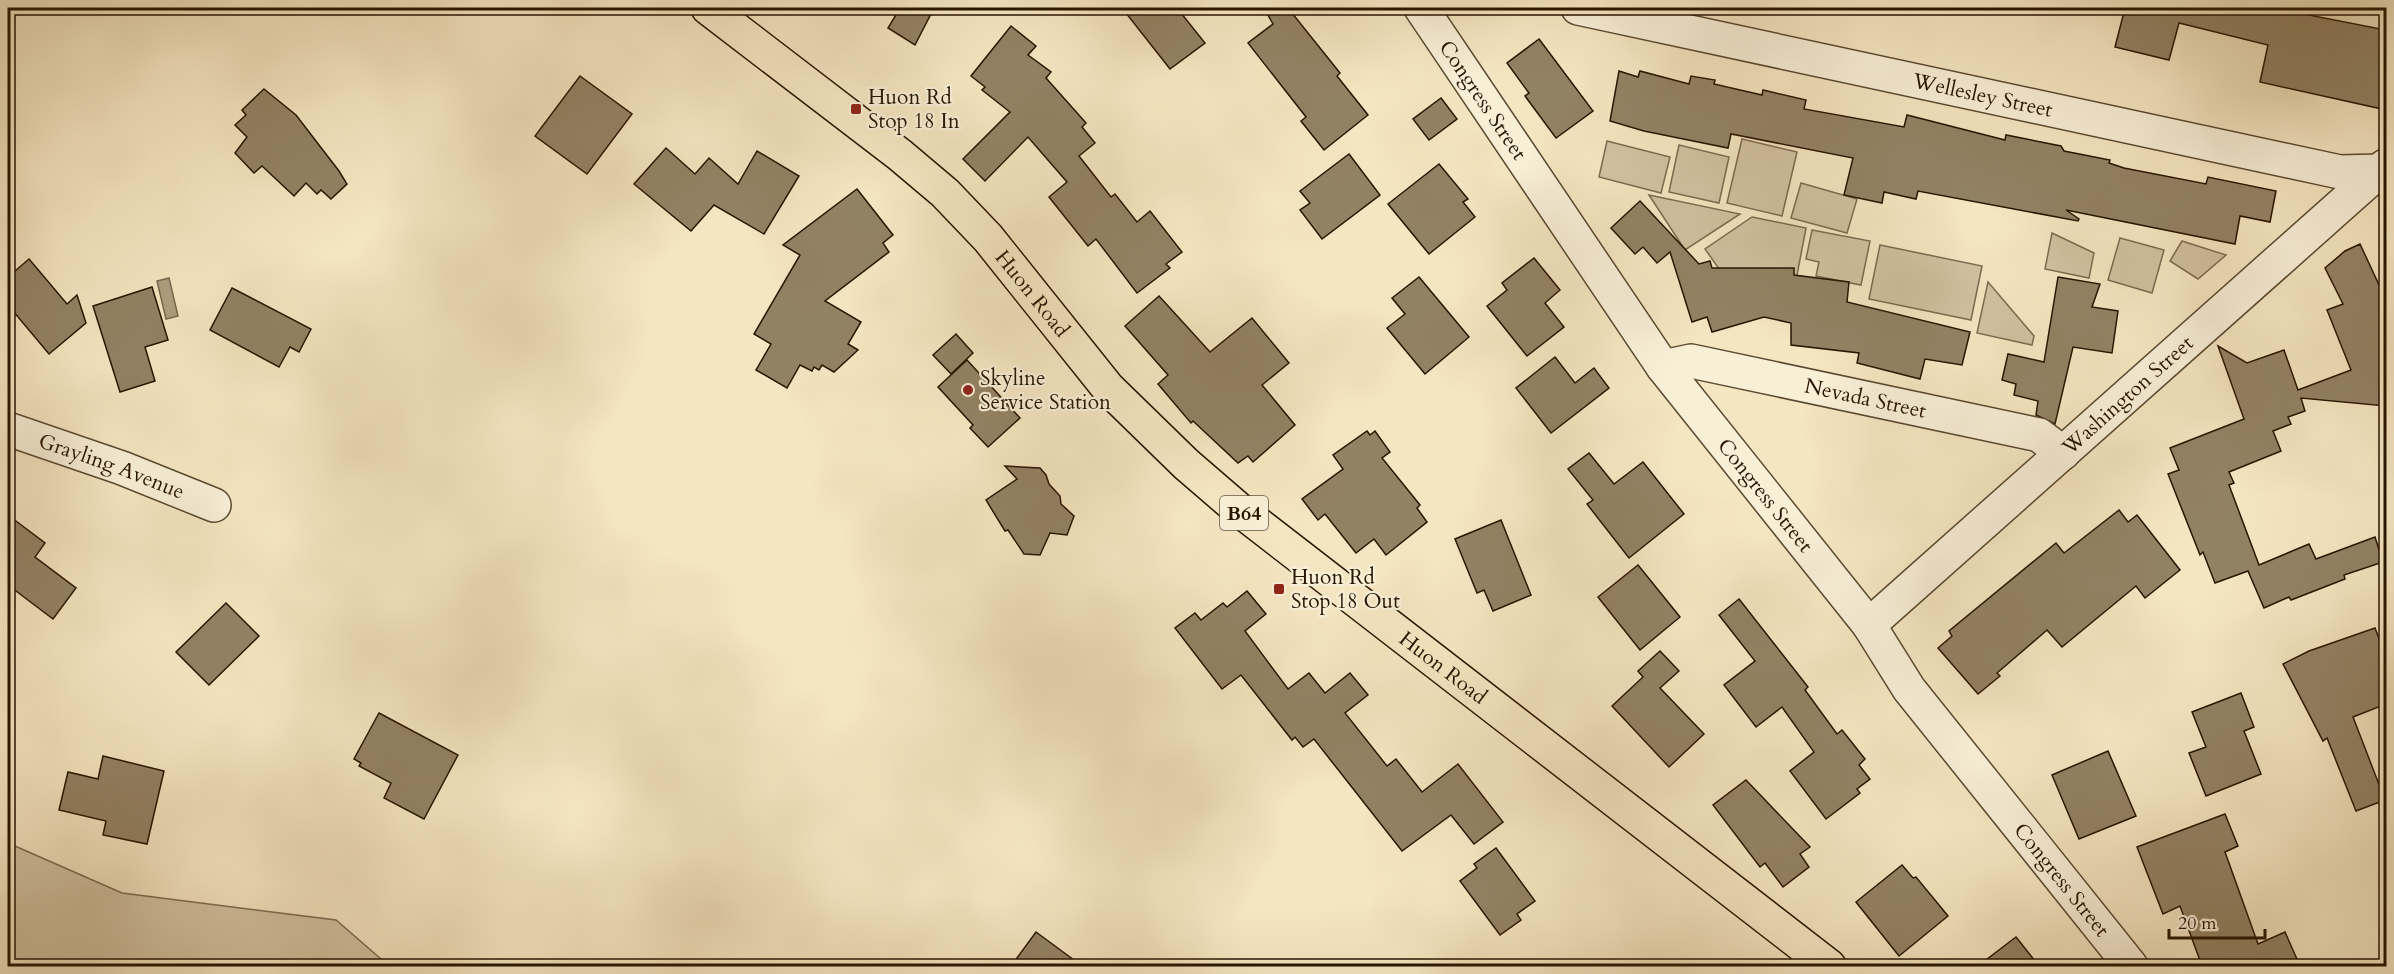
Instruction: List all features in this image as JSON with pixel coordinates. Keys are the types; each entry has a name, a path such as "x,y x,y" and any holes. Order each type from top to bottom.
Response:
{"main road":[{"name":"Huon Road","path":"708,8 900,155 945,193 988,238 1108,387 1201,477 1829,966"}],"street":[{"name":"Congress Street","path":"1421,8 1663,367 1869,626 1909,689 2131,966"},
{"name":"Wellesley Street","path":"1578,8 2340,172 2384,171"},
{"name":"Washington Street","path":"1869,626 2384,171"},
{"name":"Nevada Street","path":"1663,367 1691,361 2028,432 2039,435 2063,453"},
{"name":"Grayling Avenue","path":"8,429 122,468 214,505"}],"shaded area":[{"path":"1742,139 1797,152 1782,216 1727,203"},
{"path":"1607,141 1670,157 1661,193 1599,177"},
{"path":"1679,145 1729,157 1719,203 1669,192"},
{"path":"1801,183 1857,199 1847,233 1791,218"},
{"path":"1649,195 1740,214 1685,250"},
{"path":"1752,217 1806,228 1794,291 1734,290 1705,249"},
{"path":"1812,230 1870,241 1861,285 1816,276 1819,262 1806,259"},
{"path":"2052,233 2094,253 2089,278 2045,269"},
{"path":"2120,238 2164,250 2152,293 2108,280"},
{"path":"2182,241 2226,255 2198,279 2170,261"},
{"path":"1880,245 1982,266 1971,320 1869,299"},
{"path":"169,278 178,316 166,319 157,281"},
{"path":"1988,282 2034,336 2032,345 1977,333"},
{"path":"8,843 122,893 336,920 389,966 8,966"}],"building":[{"path":"900,8 934,8 915,45 888,28"},
{"path":"1122,8 1177,8 1205,43 1170,69"},
{"path":"1264,8 1288,8 1340,73 1337,76 1368,115 1324,150 1301,121 1306,117 1248,43 1273,24"},
{"path":"2125,8 2273,8 2386,30 2386,88 2382,109 2260,82 2268,45 2179,23 2169,60 2115,47"},
{"path":"1011,26 1036,46 1028,55 1051,72 1046,78 1086,123 1082,127 1095,143 1079,156 1111,197 1115,194 1137,222 1150,211 1182,252 1166,264 1170,268 1137,293 1096,239 1088,246 1049,197 1067,182 1028,137 985,181 963,159 1010,112 982,90 985,87 971,76"},
{"path":"1539,39 1593,111 1556,138 1525,96 1529,93 1507,63"},
{"path":"1619,71 1638,77 1640,71 1689,84 1691,76 1715,80 1714,84 1762,95 1763,90 1806,100 1804,109 1904,127 1907,115 2005,140 2006,135 2061,146 2064,151 2110,160 2109,163 2124,168 2206,184 2208,177 2276,191 2270,222 2240,216 2235,244 2066,210 2079,219 2078,221 1918,191 1916,199 1884,192 1882,203 1844,195 1853,158 1731,134 1728,148 1644,131 1610,121"},
{"path":"580,76 632,114 587,174 535,136"},
{"path":"264,89 296,115 347,184 331,199 321,190 317,194 306,183 294,196 262,166 254,173 235,153 247,137 235,125 246,115 242,110"},
{"path":"1441,98 1457,119 1429,140 1413,119"},
{"path":"666,148 695,174 709,158 738,184 757,151 799,176 764,234 714,205 691,231 634,184"},
{"path":"1349,154 1380,195 1322,239 1300,210 1310,203 1300,191"},
{"path":"1439,164 1468,199 1463,202 1475,217 1429,254 1388,204"},
{"path":"857,189 893,235 883,243 889,252 825,301 861,322 848,344 858,350 834,372 822,365 819,370 814,367 812,371 800,365 787,388 756,370 771,344 754,334 800,255 783,245"},
{"path":"1640,201 1699,264 1710,261 1712,268 1794,268 1794,275 1849,282 1847,302 1970,332 1962,365 1925,359 1920,379 1857,363 1859,353 1791,345 1791,323 1764,317 1712,332 1707,317 1692,322 1670,252 1657,263 1643,247 1635,254 1611,228"},
{"path":"2360,244 2386,300 2386,406 2301,398 2305,411 2288,417 2291,424 2273,431 2281,451 2229,472 2234,483 2229,485 2259,565 2309,544 2316,559 2375,537 2383,562 2344,575 2345,579 2291,600 2289,597 2264,608 2248,571 2215,583 2203,552 2200,555 2168,474 2179,470 2170,448 2244,419 2218,346 2247,363 2284,350 2298,390 2351,370 2327,310 2343,304 2325,268 2345,251"},
{"path":"1534,258 1560,290 1545,303 1564,327 1527,356 1487,306 1507,290 1502,283"},
{"path":"29,259 67,304 77,295 86,323 49,354 8,305 8,277"},
{"path":"1419,277 1469,337 1425,374 1387,328 1405,314 1392,298"},
{"path":"2058,277 2100,284 2092,307 2118,311 2112,353 2073,347 2055,424 2036,415 2038,401 2014,395 2016,384 2002,380 2008,354 2044,362"},
{"path":"152,287 168,340 145,347 155,381 120,392 93,306"},
{"path":"232,288 311,329 299,352 290,347 279,367 210,330"},
{"path":"1159,296 1210,352 1252,318 1289,363 1262,385 1295,425 1253,462 1248,456 1238,463 1193,421 1191,423 1158,384 1168,375 1125,326"},
{"path":"956,334 973,353 951,374 933,355"},
{"path":"1555,357 1575,383 1594,368 1609,388 1551,433 1516,388"},
{"name":"Skyline Service Station","path":"967,360 1020,418 988,447 970,428 973,425 938,387"},
{"path":"1367,431 1370,435 1375,431 1390,452 1382,458 1420,505 1417,508 1427,522 1386,555 1374,539 1356,553 1325,514 1318,520 1302,499 1343,469 1333,455"},
{"path":"1589,453 1614,484 1643,462 1684,514 1629,558 1587,504 1593,500 1568,469"},
{"path":"1005,466 1040,468 1049,484 1060,496 1061,504 1074,516 1067,535 1050,533 1040,555 1024,554 1008,530 1005,531 986,500 1017,479"},
{"path":"2119,510 2128,522 2137,515 2180,570 2145,598 2136,586 2062,647 2047,630 1997,673 2000,676 1978,694 1938,648 1952,636 1949,631 2056,543 2064,553"},
{"path":"8,515 45,543 35,557 76,588 53,619 12,588 8,595"},
{"path":"1501,520 1531,595 1493,611 1484,590 1477,593 1455,539"},
{"path":"1638,565 1680,617 1640,650 1598,597"},
{"path":"1247,591 1266,614 1245,631 1288,689 1309,673 1325,693 1350,673 1368,695 1345,713 1387,766 1396,759 1422,792 1458,764 1503,822 1474,844 1451,815 1402,851 1314,739 1303,747 1295,737 1292,740 1241,675 1222,689 1175,628 1195,613 1201,620 1223,603 1227,607"},
{"path":"1739,599 1808,687 1805,690 1837,734 1842,730 1865,759 1859,765 1870,779 1857,789 1860,793 1826,819 1790,771 1814,752 1782,707 1756,727 1724,685 1755,661 1719,615"},
{"path":"226,603 259,636 209,685 176,652"},
{"path":"2375,628 2386,657 2386,704 2353,717 2385,800 2356,811 2327,738 2323,741 2283,664 2309,651"},
{"path":"1660,651 1679,671 1660,688 1704,734 1669,767 1612,706 1643,677 1638,671"},
{"path":"2241,693 2254,727 2244,731 2261,774 2206,796 2189,753 2206,747 2192,712"},
{"path":"379,713 458,755 424,819 384,798 391,783 359,766 361,763 354,759"},
{"path":"2108,751 2136,816 2079,839 2052,775"},
{"path":"103,756 164,771 147,844 103,835 106,821 59,810 68,772 98,779"},
{"path":"1746,780 1810,847 1800,854 1809,867 1783,887 1765,863 1760,867 1713,805"},
{"path":"2225,814 2238,846 2225,852 2258,944 2285,932 2300,966 2202,966 2180,906 2163,914 2137,847"},
{"path":"1496,848 1535,901 1517,914 1521,920 1500,935 1460,881 1477,868 1474,864"},
{"path":"1902,865 1913,878 1916,877 1948,916 1899,956 1856,902"},
{"path":"1036,932 1082,966 1011,966"},
{"path":"2016,937 2039,966 1978,966"}],"place":[{"name":"Huon Rd Stop 18 In","path":"856,109"},
{"name":"Skyline Service Station","path":"968,390"},
{"name":"Huon Rd Stop 18 Out","path":"1279,589"}]}
